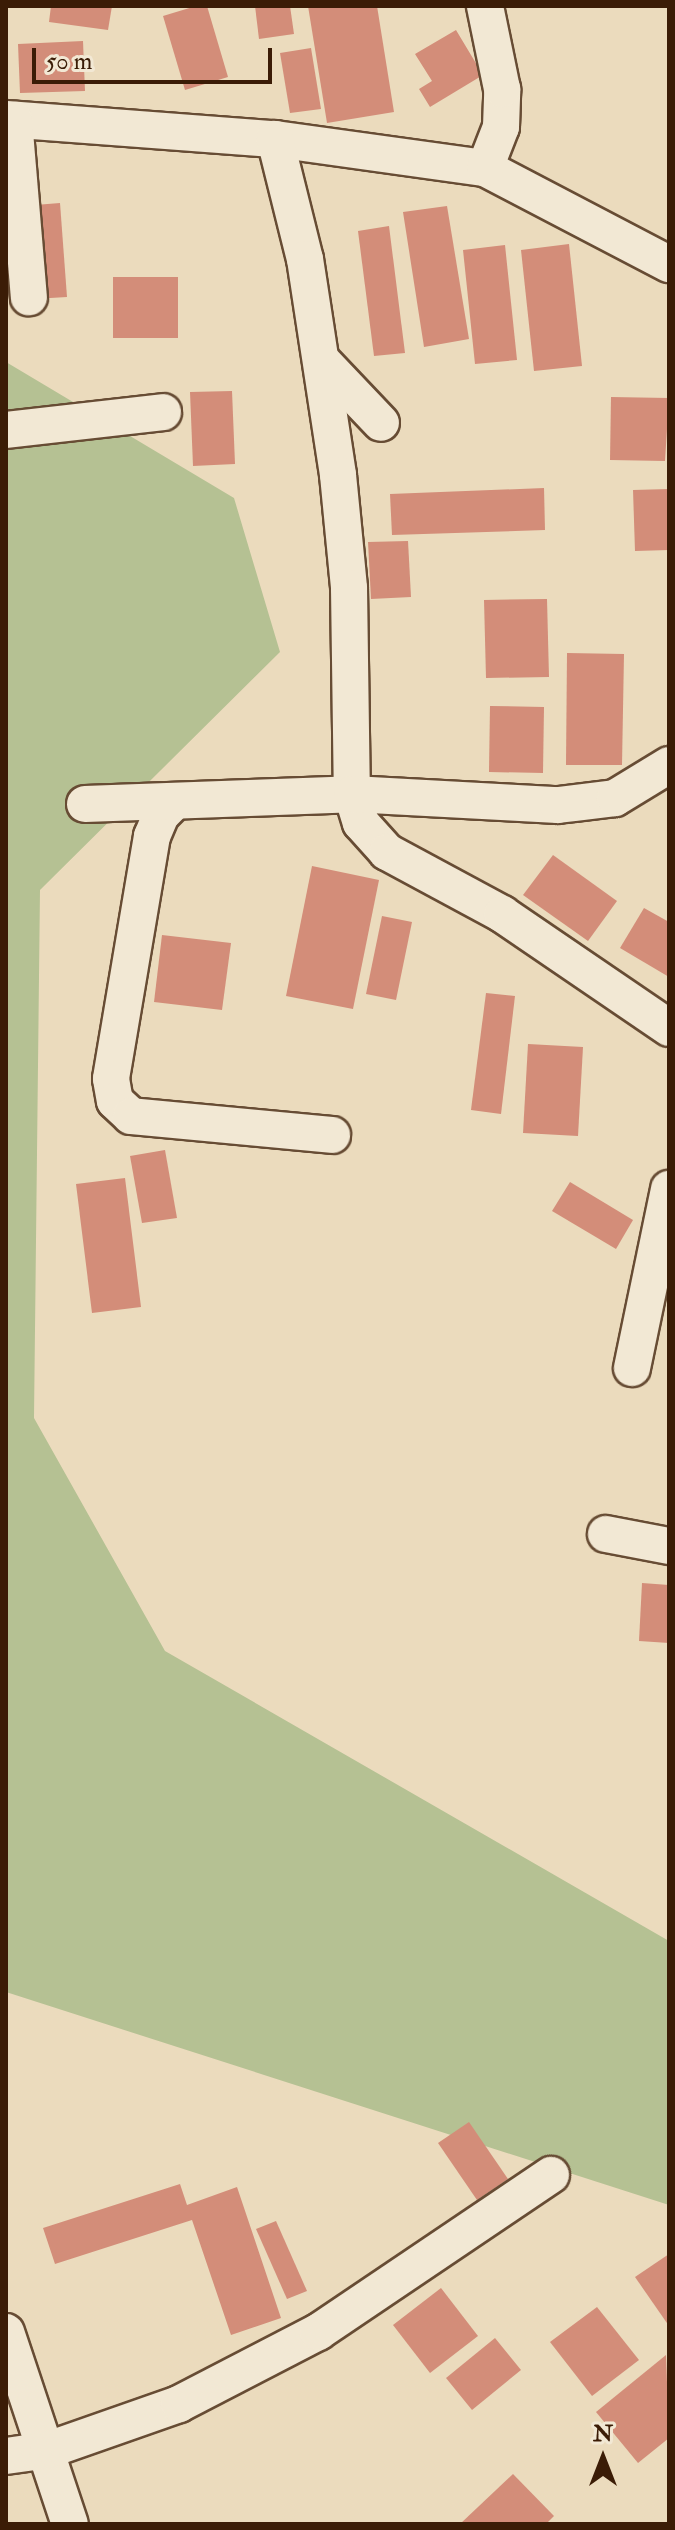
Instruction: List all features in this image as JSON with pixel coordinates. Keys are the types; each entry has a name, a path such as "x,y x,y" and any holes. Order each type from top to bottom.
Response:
{"street":[{"path":"485,6 502,89 501,127 485,168"},
{"path":"29,297 10,119 275,139 485,168 669,264"},
{"path":"275,139 305,259 323,362 349,588 352,794 361,823 387,852 502,914 669,1028"},
{"path":"323,362 381,423"},
{"path":"6,430 163,412"},
{"path":"85,804 352,794 558,805 615,798 669,765"},
{"path":"173,803 161,815 152,836 111,1079 115,1101 131,1116 332,1135"},
{"path":"632,1368 669,1189"},
{"path":"606,1534 669,1546"},
{"path":"6,2456 48,2450 179,2404 318,2332 551,2175"},
{"path":"6,2332 48,2450 70,2524"}],"green space":[{"path":"6,362 234,498 280,652 40,890 34,1418 165,1651 669,1941 669,2205 6,1992"}],"building":[{"path":"51,6 112,6 108,30 49,22"},
{"path":"196,6 207,6 228,77 185,90 163,16"},
{"path":"255,6 290,6 294,34 259,39"},
{"path":"308,6 377,6 394,112 327,123"},
{"path":"456,30 483,75 430,107 419,89 432,81 415,54"},
{"path":"83,41 85,91 20,93 18,44"},
{"path":"311,48 321,109 290,113 280,53"},
{"path":"60,203 67,297 17,300 10,207"},
{"path":"447,206 469,339 424,347 403,212"},
{"path":"389,226 405,353 374,356 358,231"},
{"path":"569,244 582,366 534,371 521,250"},
{"path":"505,245 517,360 475,364 463,250"},
{"path":"113,277 178,277 178,338 113,338"},
{"path":"232,391 235,464 193,466 190,392"},
{"path":"611,397 669,398 665,461 610,460"},
{"path":"544,488 545,530 392,535 390,494"},
{"path":"669,489 669,550 635,551 633,490"},
{"path":"408,541 411,597 371,599 368,542"},
{"path":"547,599 549,677 486,678 484,600"},
{"path":"567,653 624,654 622,765 566,765"},
{"path":"490,706 544,707 543,773 489,772"},
{"path":"553,855 617,901 588,941 523,895"},
{"path":"312,866 379,880 353,1009 286,996"},
{"path":"644,908 669,922 669,977 620,948"},
{"path":"382,916 412,922 396,1000 366,994"},
{"path":"162,935 231,943 222,1010 154,1002"},
{"path":"486,993 515,996 501,1114 471,1110"},
{"path":"528,1044 583,1047 578,1136 523,1133"},
{"path":"165,1150 177,1218 142,1223 130,1156"},
{"path":"125,1178 141,1307 92,1313 76,1184"},
{"path":"570,1182 633,1220 616,1249 552,1211"},
{"path":"642,1583 669,1585 669,1643 639,1641"},
{"path":"469,2122 508,2179 477,2200 438,2143"},
{"path":"180,2184 187,2205 237,2187 281,2318 231,2335 192,2220 55,2264 43,2228"},
{"path":"276,2221 307,2291 287,2299 256,2229"},
{"path":"669,2254 669,2326 635,2277"},
{"path":"441,2288 478,2336 430,2373 393,2325"},
{"path":"597,2307 639,2360 592,2396 550,2342"},
{"path":"495,2338 521,2370 472,2410 446,2378"},
{"path":"666,2355 669,2438 638,2463 596,2412"},
{"path":"513,2474 554,2516 546,2524 460,2524"}]}
